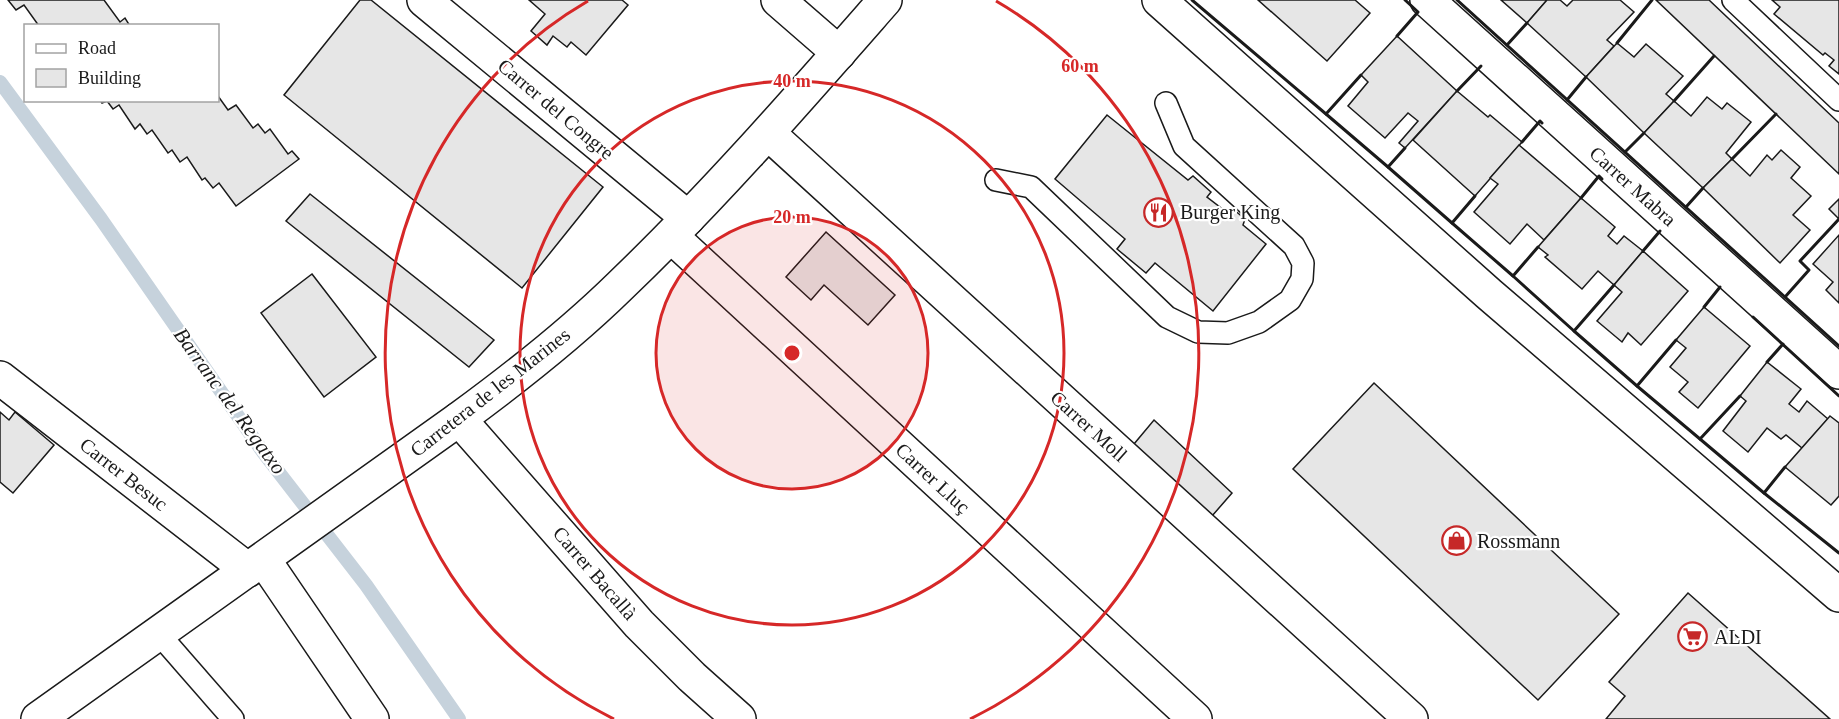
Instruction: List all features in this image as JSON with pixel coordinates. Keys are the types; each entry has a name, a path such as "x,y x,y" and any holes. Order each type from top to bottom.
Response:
{"street":[{"name":"Carrer del Congre","path":"423,0 679,227"},
{"path":"778,0 839,53"},
{"name":"Carretera de les Marines","path":"38,719 459,420 518,376 569,333 679,227 768,132 885,0"},
{"path":"1159,0 1490,294 1839,596"},
{"name":"Carrer Mabra","path":"1427,0 1839,372"},
{"name":"Carrer Moll","path":"768,132 1411,719"},
{"name":"Carrer Lluç","path":"679,227 1195,719"},
{"name":"Carrer Besuc","path":"0,378 266,558 372,719"},
{"name":"Carrer Bacallà","path":"459,420 639,624 692,677 739,719"}],"lane":[{"path":"1732,0 1839,100"},
{"path":"996,180 1030,188 1167,317 1198,332 1228,333 1258,322 1290,300 1302,279 1303,263 1294,246 1184,146 1166,103"},
{"path":"158,633 232,719"}],"building":[{"path":"8,0 104,0 120,22 125,18 129,24 38,24 24,5 16,10"},
{"path":"360,0 371,0 603,187 522,288 284,95"},
{"path":"529,0 622,0 628,5 586,55 571,42 567,47 553,36 547,45 531,31 545,14"},
{"path":"1258,0 1355,0 1370,13 1327,61"},
{"path":"1501,0 1547,0 1527,23"},
{"path":"1547,0 1560,0 1567,6 1573,0 1620,0 1634,12 1607,40 1614,46 1586,77 1527,23"},
{"path":"1656,0 1709,0 1839,123 1839,174"},
{"path":"1772,0 1839,0 1839,74 1829,66 1834,60 1825,53 1823,55 1774,14 1780,7"},
{"path":"1397,36 1457,91 1405,148 1399,143 1418,121 1408,113 1385,138 1348,106 1368,82 1361,75"},
{"path":"1617,43 1634,57 1646,44 1683,76 1666,94 1674,101 1644,133 1586,77"},
{"path":"1457,91 1522,142 1475,196 1413,140"},
{"path":"219,97 228,110 236,105 253,128 258,124 265,133 270,129 288,154 292,151 299,159 236,206 219,183 213,188 205,178 202,180 187,157 180,162 172,150 168,153 152,130 147,134 140,124 135,129 119,105 113,109 108,102 219,102"},
{"path":"1707,97 1722,109 1727,103 1751,122 1726,153 1732,159 1703,188 1644,133 1674,101 1691,116"},
{"name":"Burger King","path":"1107,115 1188,180 1193,176 1211,192 1207,197 1229,214 1233,209 1245,219 1243,225 1266,244 1213,311 1155,263 1146,273 1117,249 1125,239 1055,179"},
{"path":"1519,145 1581,198 1544,240 1527,224 1510,244 1474,212 1498,184 1490,178"},
{"path":"1781,150 1800,167 1791,178 1811,196 1793,215 1810,230 1780,263 1703,188 1732,159 1750,176 1767,155 1772,160"},
{"path":"310,194 494,340 469,367 286,221"},
{"path":"1581,198 1615,227 1608,236 1617,244 1624,236 1643,251 1614,285 1598,271 1582,289 1545,257 1548,255 1538,247"},
{"path":"1839,199 1839,219 1829,209"},
{"path":"826,232 895,295 868,325 824,285 811,300 786,277"},
{"path":"1839,235 1839,303 1826,290 1833,282 1813,264"},
{"path":"1643,251 1688,291 1641,345 1628,333 1622,342 1597,321 1622,292 1614,285"},
{"path":"312,274 376,357 324,397 261,313"},
{"path":"1704,307 1750,346 1698,408 1679,392 1688,382 1670,367 1686,348 1676,340"},
{"path":"1767,362 1801,389 1789,404 1799,412 1807,401 1828,419 1802,448 1786,435 1781,439 1767,428 1748,452 1723,431 1746,401 1740,396"},
{"name":"Rossmann","path":"1374,383 1619,614 1538,700 1293,469"},
{"path":"0,412 9,420 15,412 54,445 13,493 0,482"},
{"path":"1830,416 1839,423 1839,496 1831,505 1785,467"},
{"path":"1154,420 1232,493 1212,516 1134,444"},
{"name":"ALDI","path":"1688,593 1830,719 1606,719 1625,696 1609,682"}],"waterway":[{"name":"Barranc del Regatxo","path":"0,82 101,219 263,452 366,585 459,719"}],"wall":[{"path":"1192,0 1326,114"},
{"path":"1397,36 1418,12 1405,0"},
{"path":"1457,0 1839,346"},
{"path":"1617,43 1652,0"},
{"path":"1507,45 1527,23"},
{"path":"1674,101 1714,56"},
{"path":"1457,91 1481,66"},
{"path":"1361,75 1326,114 1388,167 1405,148"},
{"path":"1567,100 1586,77"},
{"path":"1732,159 1776,114"},
{"path":"1522,142 1540,121 1542,123"},
{"path":"1625,152 1644,133"},
{"path":"1388,167 1452,223 1475,196"},
{"path":"1581,198 1599,176 1602,179"},
{"path":"1686,207 1703,188"},
{"path":"1785,297 1809,270 1800,261 1839,219"},
{"path":"1452,223 1513,276 1538,247"},
{"path":"1643,251 1660,231"},
{"path":"1513,276 1574,331"},
{"path":"1614,285 1574,331 1637,386"},
{"path":"1704,307 1720,287"},
{"path":"1753,317 1839,396"},
{"path":"1676,340 1637,386 1700,439"},
{"path":"1767,362 1783,344"},
{"path":"1740,396 1700,439 1764,493"},
{"path":"1785,467 1764,493 1839,553"}],"place":[{"name":"Burger King","path":"1159,212"},
{"name":"Rossmann","path":"1456,541"},
{"name":"ALDI","path":"1693,637"}]}
